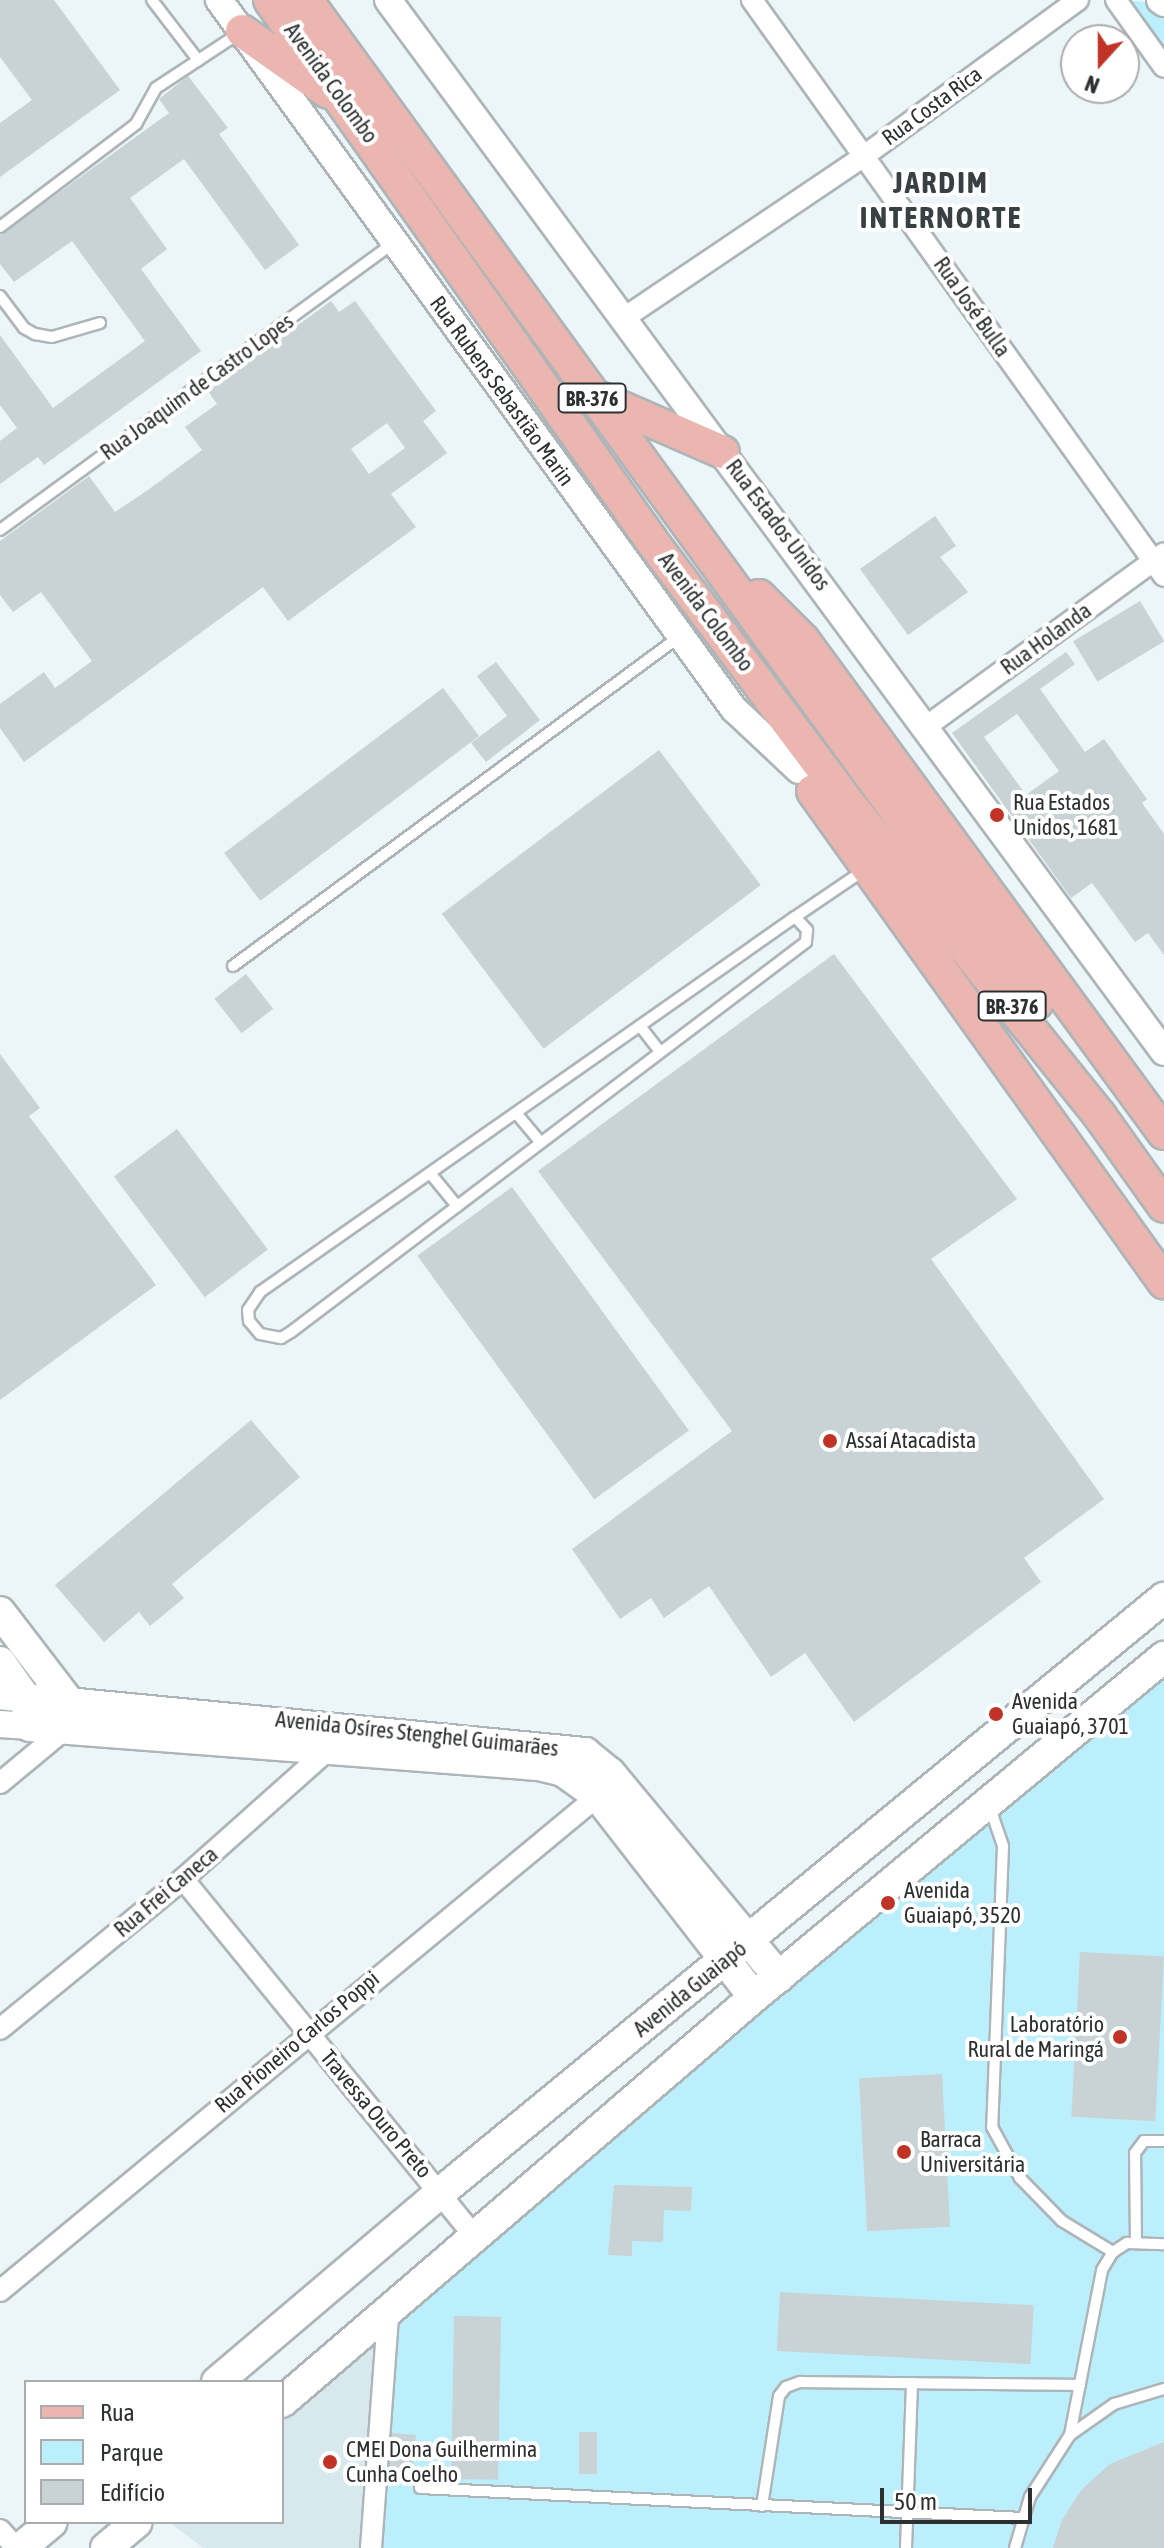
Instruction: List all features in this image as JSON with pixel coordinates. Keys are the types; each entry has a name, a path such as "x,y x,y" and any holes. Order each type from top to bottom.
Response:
{"main road":[{"name":"Avenida Colombo","path":"270,0 350,108 651,540 854,810 1100,1116 1164,1206"},
{"name":"Avenida Colombo","path":"306,0 588,393 1164,1177"},
{"path":"242,31 350,108"},
{"path":"588,393 723,452"},
{"path":"684,520 803,640 1164,1133"},
{"path":"651,540 799,770 1164,1282"},
{"name":"Avenida Guaiapó","path":"219,2380 441,2192 1164,1598"},
{"path":"0,1612 67,1715"},
{"path":"284,2400 754,1997 1164,1657"},
{"path":"0,1662 19,1719"},
{"name":"Avenida Osíres Stenghel Guimarães","path":"19,1719 67,1715 585,1753 610,1773 751,1939 779,1977"},
{"name":"Avenida Osíres Stenghel Guimarães","path":"67,1715 328,1750 538,1765 563,1771 598,1796 754,1997"},
{"path":"959,1765 988,1804"},
{"path":"18,2548 49,2524"},
{"path":"106,2548 135,2524"}],"street":[{"name":"Rua Rubens Sebastião Marin","path":"219,0 734,709 799,770"},
{"name":"Rua Estados Unidos","path":"388,0 927,726 1164,1052"},
{"name":"Rua José Bulla","path":"752,0 1160,563"},
{"name":"Rua Costa Rica","path":"624,318 864,156 1078,0"},
{"path":"1116,0 1164,67"},
{"name":"Rua Holanda","path":"927,726 1160,563"},
{"path":"0,1783 19,1719"},
{"name":"Rua Frei Caneca","path":"0,2029 183,1879 328,1750"},
{"name":"Rua Pioneiro Carlos Poppi","path":"0,2291 308,2031 598,1796"},
{"name":"Travessa Ouro Preto","path":"183,1879 476,2238"},
{"path":"371,2548 388,2314"},
{"path":"0,2530 18,2548"}],"lane":[{"path":"152,0 198,60"},
{"path":"0,227 136,124 156,88 242,31"},
{"name":"Rua Joaquim de Castro Lopes","path":"0,530 393,243"},
{"path":"0,296 24,328 35,334 52,337 100,323"},
{"path":"233,966 681,636"},
{"path":"795,917 807,930 806,942 291,1332 281,1338 260,1334 249,1321 248,1310 260,1292 795,917 868,867"},
{"path":"640,1026 660,1052"},
{"path":"516,1113 540,1142"},
{"path":"430,1173 457,1206"},
{"path":"988,1804 1003,1846 992,2127 1020,2178 1062,2221 1113,2252"},
{"path":"1136,2243 1135,2153 1144,2141 1164,2141"},
{"path":"1070,2435 1102,2270 1113,2252 1136,2243 1164,2244"},
{"path":"762,2506 779,2396 786,2387 800,2382 1080,2385"},
{"path":"906,2548 912,2383"},
{"path":"1015,2548 1022,2518 1042,2474 1070,2435 1114,2404 1164,2389"},
{"path":"420,2488 1022,2518"}],"shaded area":[{"name":"CMEI Dona Guilhermina Cunha Coelho","path":"388,2314 371,2548 203,2548 172,2524 284,2524 284,2400"}],"green space":[{"path":"1116,0 1164,3 1164,67 1140,34 1140,24 1133,24"},
{"path":"1164,1657 1164,2548 371,2548 388,2314"}],"building":[{"path":"0,0 54,0 120,90 0,177 0,123 32,100 0,57"},
{"path":"188,76 228,128 219,134 299,245 265,270 184,159 130,198 167,249 141,269 201,351 44,465 38,457 0,484 0,441 17,428 0,405 0,335 53,408 145,341 72,241 14,282 0,264 0,235 169,113 159,99"},
{"path":"331,301 339,312 355,301 436,411 423,421 447,453 391,494 416,527 288,621 263,587 24,762 0,728 0,704 44,672 55,688 92,661 41,592 13,612 0,595 0,541 89,476 115,512 148,490 202,450 185,427 217,404 208,391","holes":["387,423 405,448 369,474 351,449"]},
{"path":"935,516 956,546 940,557 968,592 908,635 860,569"},
{"path":"1140,601 1164,641 1097,681 1073,641"},
{"path":"1066,652 1075,664 1040,689 1085,752 1104,739 1147,799 1142,803 1164,834 1164,955 1148,933 1135,942 1092,883 1071,898 952,733","holes":["1017,714 1059,771 1026,795 984,737"]},
{"path":"496,662 540,720 486,762 471,743 507,716 477,676"},
{"path":"443,688 479,736 260,901 224,853"},
{"path":"659,750 761,885 543,1049 442,914"},
{"path":"834,954 1017,1199 931,1259 1104,1499 1024,1558 1041,1582 854,1722 805,1653 771,1677 709,1586 664,1618 651,1598 620,1619 572,1549 732,1431 538,1171"},
{"path":"246,974 273,1009 242,1033 214,999"},
{"path":"0,1054 40,1108 29,1116 156,1285 0,1400"},
{"path":"177,1129 268,1250 205,1297 114,1177"},
{"path":"512,1187 689,1431 594,1499 417,1256"},
{"path":"251,1420 300,1477 172,1584 184,1598 150,1626 139,1612 104,1642 55,1585"},
{"name":"Laboratório Rural de Maringá","path":"1080,1952 1164,1956 1155,2121 1071,2117"},
{"name":"Barraca Universitária","path":"942,2074 950,2227 867,2231 859,2078"},
{"path":"614,2185 692,2187 691,2211 664,2210 663,2242 632,2241 632,2256 608,2255"},
{"path":"780,2292 1034,2305 1031,2364 777,2351"},
{"path":"454,2316 501,2317 498,2480 451,2479"},
{"path":"579,2432 597,2432 597,2474 579,2474"},
{"path":"392,2433 416,2435 413,2474 389,2472"},
{"path":"1164,2442 1164,2548 1053,2548 1062,2520 1082,2489 1110,2464"}],"place":[{"name":"Rua Estados Unidos, 1681","path":"997,815"},
{"name":"Assaí Atacadista","path":"830,1441"},
{"name":"Avenida Guaiapó, 3701","path":"996,1714"},
{"name":"Avenida Guaiapó, 3520","path":"888,1903"},
{"name":"Laboratório Rural de Maringá","path":"1120,2037"},
{"name":"Barraca Universitária","path":"904,2152"},
{"name":"CMEI Dona Guilhermina Cunha Coelho","path":"330,2462"}],"district":[{"name":"JARDIM INTERNORTE","path":"941,199"}]}
